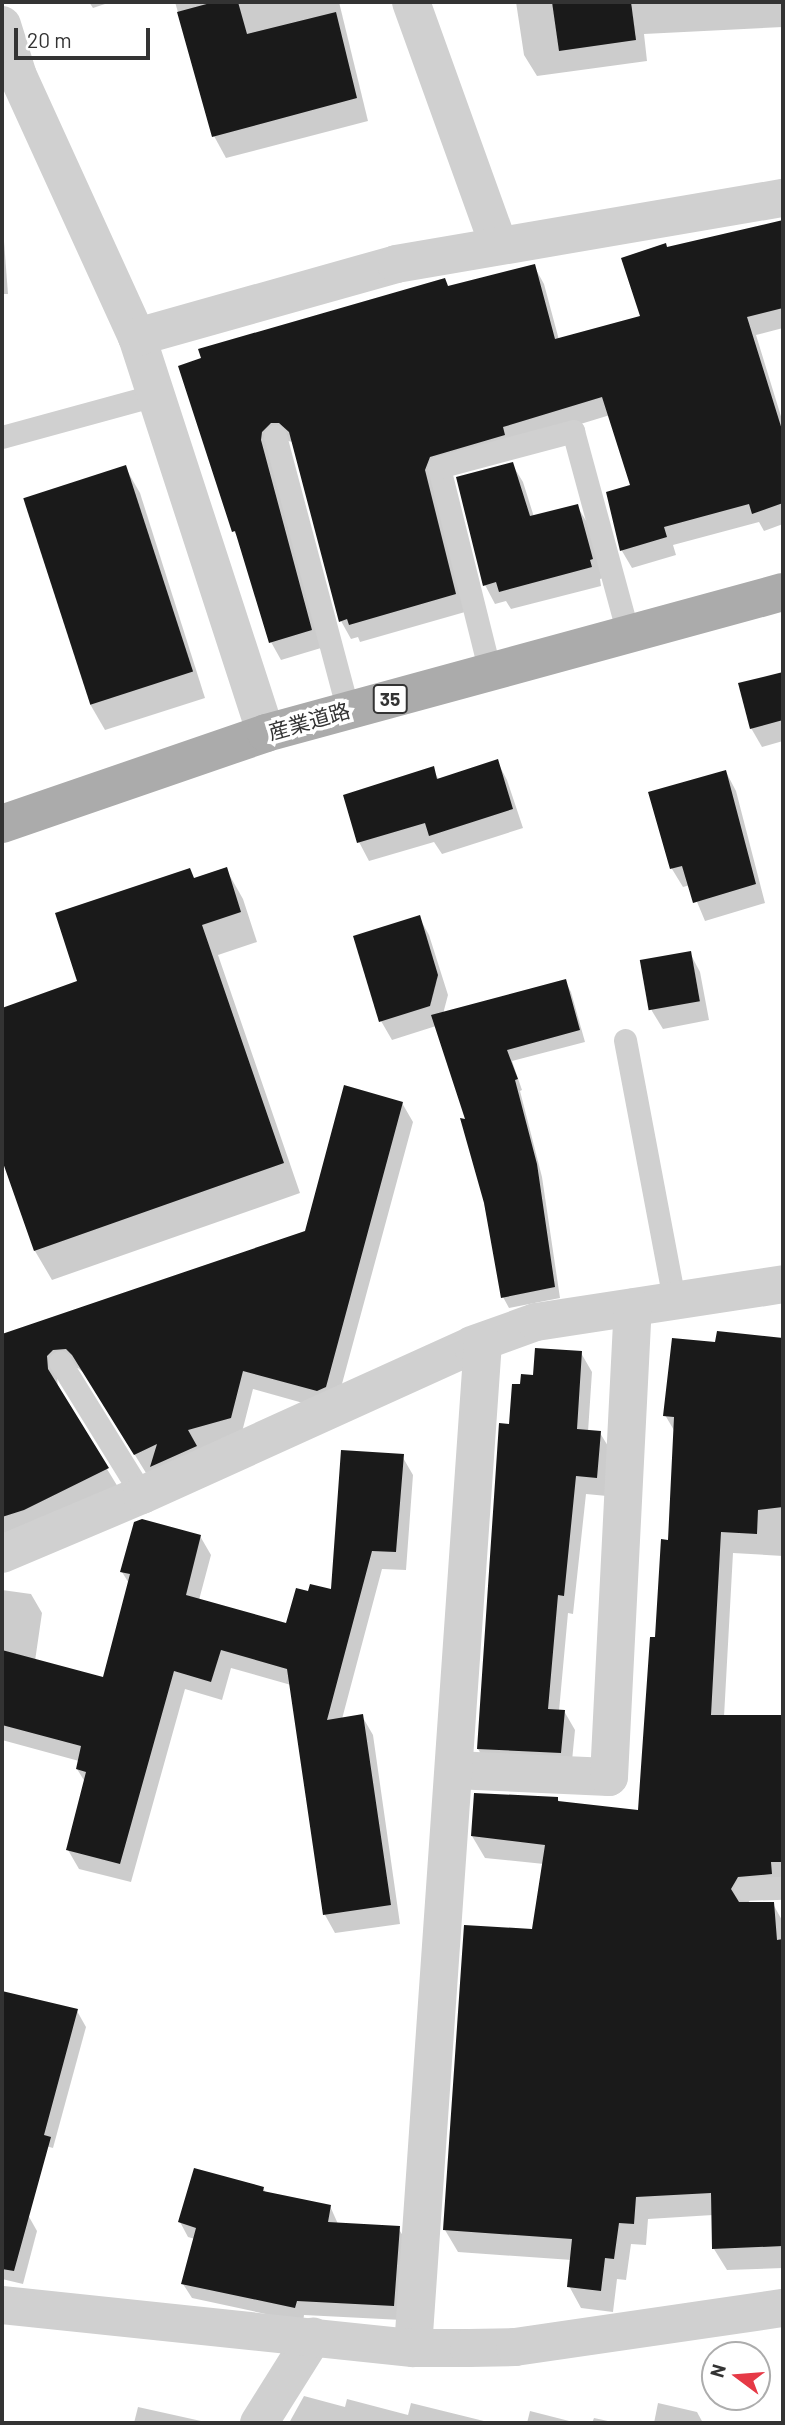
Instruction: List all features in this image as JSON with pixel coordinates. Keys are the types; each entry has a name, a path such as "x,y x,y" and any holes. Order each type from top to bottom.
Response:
{"main road":[{"name":"産業道路","path":"2,824 266,733 783,592"}],"street":[{"path":"411,2 499,246"},
{"path":"2,25 18,76 137,337 266,733"},
{"path":"137,337 396,264 783,198"},
{"path":"2,1553 142,1495 472,1345 536,1322 783,1284"},
{"path":"454,1770 609,1777 632,1308"},
{"path":"413,2348 483,1343"},
{"path":"2,2305 413,2348 515,2347 783,2308"},
{"path":"259,2423 313,2337"}],"lane":[{"path":"2,437 156,395"},
{"path":"490,672 439,467 452,463 573,431 628,634"},
{"path":"275,436 348,710"},
{"path":"625,1040 674,1300"},
{"path":"60,1362 142,1495"},
{"path":"745,1889 783,1888"}],"building":[{"path":"214,2 238,2 247,34 336,12 357,98 212,137 177,12"},
{"path":"552,2 631,2 636,40 559,51"},
{"path":"783,220 783,308 747,317 783,433 783,503 752,514 749,504 664,527 667,537 620,551 606,492 630,485 602,397 503,427 505,435 430,457 425,470 456,594 349,625 347,619 339,622 289,432 279,423 271,423 262,432 261,440 312,630 269,643 235,531 232,532 178,366 201,358 198,349 445,278 448,286 535,264 555,339 640,316 621,258 666,243 667,247"},
{"path":"513,462 530,516 578,504 593,559 590,560 592,567 499,592 496,582 483,586 456,477"},
{"path":"126,465 193,671 90,705 23,498"},
{"path":"783,672 783,720 750,729 738,683"},
{"path":"498,759 513,809 429,836 425,823 357,843 343,795 434,766 437,779"},
{"path":"726,770 756,884 693,903 682,866 670,869 648,792"},
{"path":"227,867 241,912 202,925 284,1163 34,1251 2,1160 2,1008 77,981 55,913 190,868 194,878"},
{"path":"420,915 438,975 430,1006 379,1022 353,936"},
{"path":"691,951 700,1001 649,1010 640,960"},
{"path":"566,979 580,1030 507,1050 518,1079 515,1080 537,1164 555,1287 501,1298 484,1203 460,1118 465,1119 431,1015"},
{"path":"344,1085 403,1102 326,1387 317,1391 243,1371 231,1418 188,1430 197,1446 150,1467 157,1444 134,1455 72,1355 66,1349 53,1350 47,1356 48,1369 109,1468 24,1510 2,1517 2,1334 305,1231"},
{"path":"717,1331 783,1338 783,1507 758,1510 757,1534 721,1532 711,1715 783,1715 783,1862 771,1862 772,1874 738,1877 731,1889 739,1902 774,1902 777,1940 783,1939 783,2246 712,2249 711,2193 636,2197 634,2224 619,2223 614,2259 605,2258 601,2291 567,2287 572,2239 443,2230 464,1925 532,1929 545,1845 471,1836 474,1793 558,1797 558,1801 638,1810 650,1637 655,1637 661,1539 668,1540 674,1417 663,1416 672,1338 715,1342"},
{"path":"535,1348 582,1351 577,1429 601,1431 597,1478 576,1476 564,1596 558,1595 548,1709 565,1710 561,1753 477,1749 499,1423 509,1424 512,1384 520,1384 521,1374 533,1375"},
{"path":"341,1450 404,1454 396,1552 372,1551 327,1720 363,1714 391,1905 323,1915 287,1669 221,1650 211,1682 174,1671 120,1864 66,1850 86,1772 76,1769 81,1746 2,1725 2,1650 103,1677 130,1574 120,1572 134,1522 142,1519 201,1535 186,1595 286,1623 296,1588 308,1591 310,1584 331,1589"},
{"path":"2,1991 78,2009 44,2135 51,2137 14,2271 2,2269"},
{"path":"194,2168 264,2187 263,2191 331,2205 328,2222 400,2226 394,2306 297,2301 295,2308 181,2284 196,2228 178,2222"}]}
